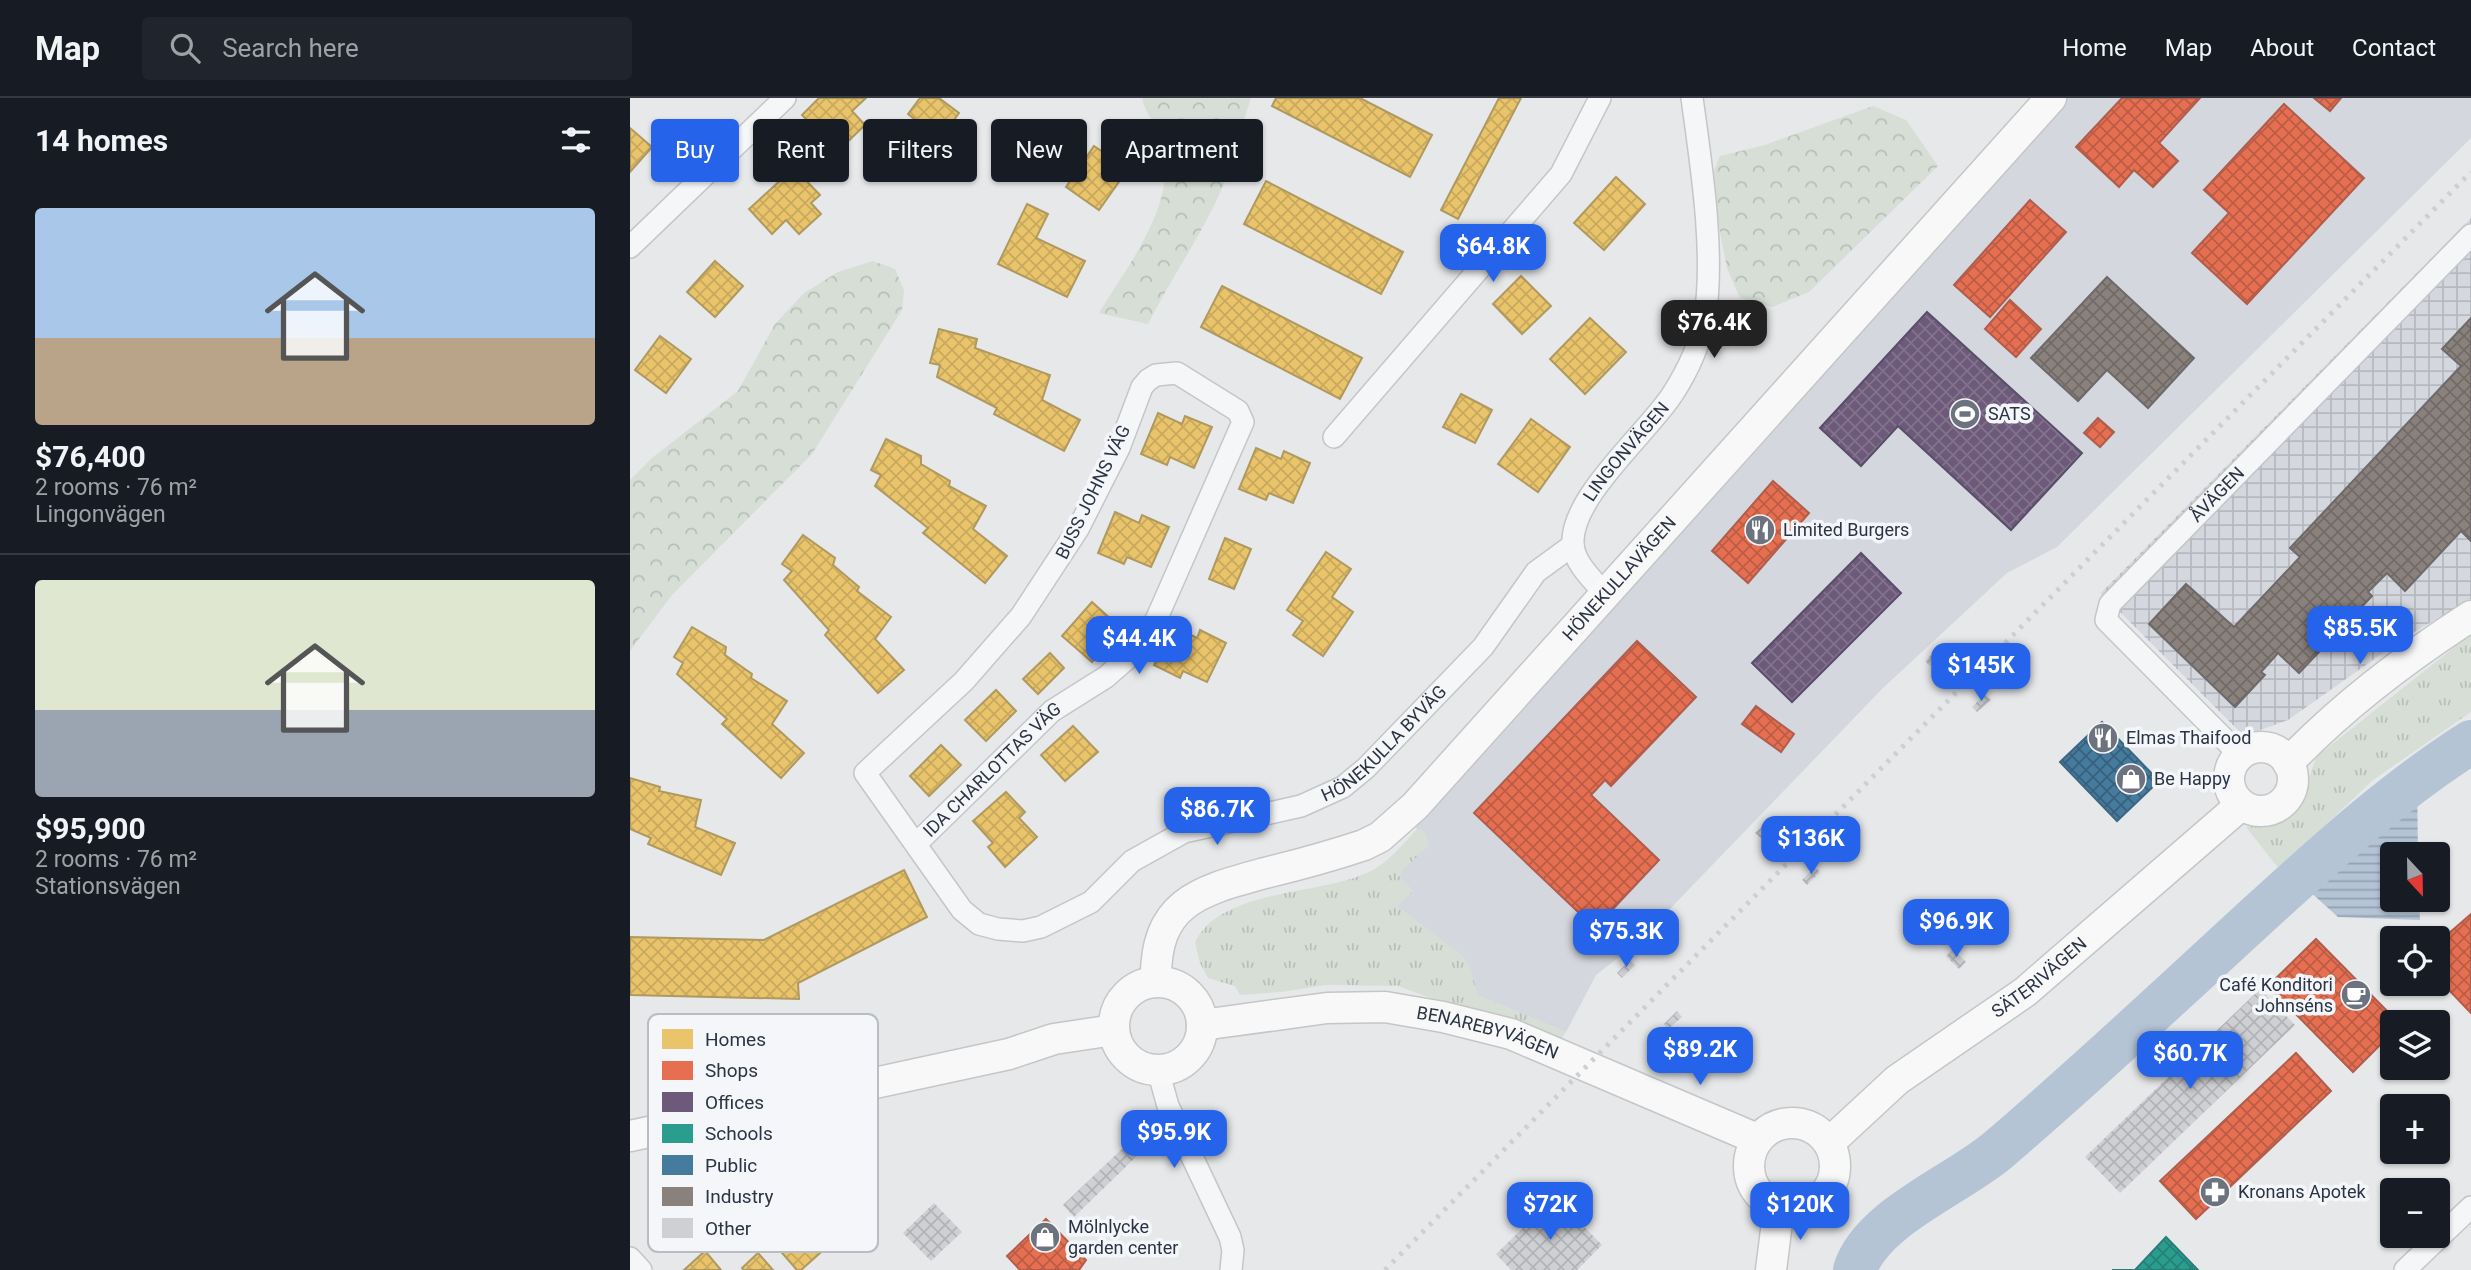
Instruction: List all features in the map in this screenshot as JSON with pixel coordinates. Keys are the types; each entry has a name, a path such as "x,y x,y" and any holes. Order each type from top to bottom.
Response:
{"street":[{"path":"630,247 785,98"},
{"path":"1334,437 1561,174 1600,98"},
{"name":"LINGONVÄGEN","path":"1573,545 1574,528 1597,486 1672,396 1694,355 1705,317 1708,253 1692,98"},
{"name":"HÖNEKULLAVÄGEN","path":"1156,982 1160,940 1168,921 1187,901 1221,884 1318,859 1380,837 1418,804 1604,593 2051,98"},
{"name":"ÅVÄGEN","path":"2240,755 2106,620 2110,604 2471,235"},
{"name":"BUSS JOHNS VÄG","path":"865,773 964,681 1021,617 1079,530 1119,448 1142,387 1148,380 1156,375 1177,373 1238,411 1243,422"},
{"name":"IDA CHARLOTTAS VÄG","path":"917,843 1052,711 1106,677 1129,657 1156,620 1243,422"},
{"path":"1573,545 1581,564 1604,593"},
{"name":"HÖNEKULLA BYVÄG","path":"865,773 917,843 947,893 979,924 1023,931 1060,920 1091,902 1132,861 1184,832 1301,806 1343,787 1366,768 1483,647 1536,572 1573,545"},
{"path":"2288,763 2319,730 2432,641 2471,616"},
{"path":"2252,748 2266,748 2279,753 2288,763 2293,780 2288,797 2282,803 2257,811 2241,805 2231,792 2229,776 2240,755 2252,748"},
{"name":"SÄTERIVÄGEN","path":"1829,1143 1897,1080 1989,1020 2025,992 2241,805"},
{"path":"1156,982 1174,985 1188,994 1199,1008 1202,1025 1199,1042 1190,1057 1175,1066 1158,1070 1142,1067 1129,1059 1119,1046 1114,1030 1116,1013 1125,997 1139,986 1156,982"},
{"name":"BENAREBYVÄGEN","path":"1202,1025 1327,1008 1385,1007 1443,1017 1511,1034 1757,1139"},
{"path":"878,1082 996,1057 1054,1039 1114,1030"},
{"path":"1158,1070 1168,1106 1230,1237 1233,1250 1231,1270"},
{"path":"1797,1123 1810,1126 1829,1143 1835,1159 1834,1176 1826,1192 1813,1204 1796,1209 1779,1207 1766,1201 1750,1179 1748,1165 1757,1139 1768,1129 1797,1123"},
{"path":"630,1136 648,1132"},
{"path":"1771,1270 1779,1207"},
{"path":"2405,1270 2471,1207"},
{"path":"630,1258 641,1270"}],"shaded area":[{"path":"2064,98 2471,98 2471,138 2057,547 2007,573 1883,688 1638,942 1596,975 1566,1032 1477,995 1469,965 1396,906 1413,891 1398,876 1425,832 1417,829 1412,820"},
{"path":"2471,218 2471,599 2404,638 2288,720 2244,736 2101,593"}],"green space":[{"path":"1142,98 1251,98 1245,119 1151,119"},
{"path":"1873,106 1906,120 1938,166 1809,292 1772,307 1740,298 1727,268 1710,180 1720,156 1765,145"},
{"path":"1164,182 1225,182 1200,232 1148,324 1099,313 1136,255 1163,192"},
{"path":"873,261 895,269 904,290 902,310 812,454 672,595 630,651 630,480 652,458 738,391 775,324 804,293 838,272"},
{"path":"2471,634 2471,712 2373,780 2279,869 2246,827 2283,818 2301,801 2316,757"},
{"path":"1417,829 1425,832 1429,845 1398,875 1413,891 1397,906 1462,955 1469,965 1478,995 1566,1032 1557,1045 1398,986 1326,985 1240,995 1235,986 1208,978 1200,963 1195,942 1208,924 1249,902 1348,880 1369,872 1389,858"}],"water":[{"path":"2417,776 2418,842 2380,842 2380,912 2420,912 2420,920 2338,917 2297,880"}],"building: Homes":[{"path":"819,98 866,98 852,111 863,123 863,127 849,140 849,119 806,119 802,115"},
{"path":"920,98 939,98 959,113 955,119 914,119 908,114"},
{"path":"1276,98 1360,98 1432,135 1410,177 1272,106"},
{"path":"1499,98 1521,98 1458,219 1441,210"},
{"path":"630,128 651,148 630,172"},
{"path":"1094,146 1101,151 1101,182 1119,182 1099,210 1066,187 1069,182 1087,182 1087,156"},
{"path":"1616,177 1645,204 1604,250 1574,223"},
{"path":"1266,181 1403,252 1381,294 1244,224"},
{"path":"779,182 807,182 820,195 811,203 821,214 799,234 786,220 772,234 749,209"},
{"path":"1027,204 1048,214 1036,238 1085,261 1067,297 998,264"},
{"path":"715,261 743,286 715,317 687,292"},
{"path":"1521,276 1551,306 1522,334 1493,304"},
{"path":"1222,286 1362,358 1340,399 1201,327"},
{"path":"1590,318 1626,352 1585,394 1550,359"},
{"path":"939,329 977,339 975,348 1050,375 1042,400 1080,420 1064,451 994,414 997,408 937,377 940,365 930,363"},
{"path":"660,336 691,359 666,393 635,370"},
{"path":"1461,394 1492,410 1475,443 1443,427"},
{"path":"1158,413 1182,424 1185,416 1212,427 1194,468 1170,457 1167,465 1141,454"},
{"path":"1531,419 1570,447 1538,492 1498,464"},
{"path":"886,439 921,456 921,464 950,481 949,486 986,506 973,529 1007,556 985,583 923,533 928,528 875,486 881,475 871,470"},
{"path":"1256,448 1281,459 1284,451 1310,463 1293,503 1269,493 1266,500 1239,489"},
{"path":"1115,512 1139,523 1142,515 1169,527 1151,567 1127,557 1124,564 1098,553"},
{"path":"803,535 835,558 833,565 859,587 857,591 891,617 875,639 904,670 878,693 825,635 829,630 784,580 792,571 782,564"},
{"path":"1225,538 1251,549 1234,589 1209,579"},
{"path":"1326,552 1351,569 1332,597 1353,612 1323,656 1293,635 1303,621 1287,610"},
{"path":"1092,602 1121,628 1092,662 1062,636"},
{"path":"1173,626 1197,638 1200,630 1226,643 1207,682 1183,671 1180,678 1154,665"},
{"path":"692,627 726,647 725,655 752,674 751,678 787,701 772,724 804,753 781,778 722,724 727,719 677,674 683,663 674,657"},
{"path":"1050,653 1064,668 1038,694 1023,679"},
{"path":"996,690 1016,711 986,741 965,720"},
{"path":"1073,726 1098,752 1065,781 1041,755"},
{"path":"941,745 961,765 929,796 910,776"},
{"path":"630,778 660,787 659,791 701,800 695,827 735,843 721,875 648,844 651,838 630,829"},
{"path":"1006,792 1025,812 1019,818 1037,837 1005,867 988,847 993,843 973,821"},
{"path":"904,870 927,917 798,983 799,999 630,995 630,937 764,940"},
{"path":"706,1252 721,1270 684,1270"},
{"path":"781,1252 821,1252 801,1270 797,1270"},
{"path":"758,1253 773,1270 742,1268"}],"building: Shops":[{"path":"2122,98 2200,98 2159,143 2178,161 2153,187 2134,170 2119,187 2076,147"},
{"path":"2314,98 2341,98 2330,111"},
{"path":"2284,104 2364,178 2247,304 2192,253 2229,213 2204,190"},
{"path":"2030,200 2066,232 1990,317 1954,285"},
{"path":"2010,300 2041,329 2016,357 1985,329"},
{"path":"2098,418 2114,432 2100,447 2084,433"},
{"path":"1773,481 1809,513 1748,583 1712,551"},
{"path":"1637,641 1696,697 1611,786 1605,780 1591,795 1659,860 1595,928 1474,813"},
{"path":"1756,706 1794,734 1781,752 1742,724"},
{"path":"2471,914 2471,1013 2450,991 2450,932"},
{"path":"2316,939 2386,1010 2380,1010 2380,1045 2353,1072 2268,986"},
{"path":"2296,1053 2331,1091 2196,1219 2160,1181"},
{"name":"Mölnlycke garden center","path":"1046,1219 1086,1260 1079,1270 1020,1270 1007,1256"}],"building: Offices":[{"path":"1927,312 2082,453 2011,530 1898,426 1861,466 1820,428"},
{"path":"1861,553 1901,593 1792,702 1752,663"}],"building: Schools":[{"path":"2166,1237 2198,1270 2135,1270"}],"building: Public":[{"path":"2102,722 2159,781 2117,821 2060,762"}],"building: Industry":[{"path":"2107,277 2194,358 2148,408 2107,370 2078,401 2031,358"},
{"path":"2471,318 2471,541 2461,531 2405,591 2387,573 2368,592 2372,596 2299,673 2278,653 2261,672 2265,675 2235,707 2149,624 2186,584 2234,627 2300,557 2290,548 2461,366 2442,349"}],"building: Other":[{"path":"1938,648 1943,653 1930,666 1925,661"},
{"path":"1985,694 1991,700 1977,712 1972,707"},
{"path":"1769,820 1774,825 1761,838 1755,833"},
{"path":"1815,867 1820,872 1807,885 1802,880"},
{"path":"1953,949 1966,962 1959,969 1946,956"},
{"path":"1630,960 1635,965 1622,978 1617,973"},
{"path":"2260,989 2295,1025 2120,1193 2085,1157"},
{"path":"1677,1011 1682,1017 1668,1029 1664,1024"},
{"path":"1126,1145 1137,1156 1074,1217 1063,1205"},
{"path":"1555,1197 1602,1245 1577,1270 1511,1270 1496,1254"},
{"path":"934,1203 962,1232 931,1261 903,1233"}],"waterway":[{"path":"1855,1270 1864,1251 1896,1218 1998,1150 2335,846 2415,781 2471,742"}],"railway":[{"path":"1385,1270 2471,172"}],"place":[{"name":"SATS","path":"1965,414"},
{"name":"Limited Burgers","path":"1760,530"},
{"name":"Elmas Thaifood","path":"2103,738"},
{"name":"Be Happy","path":"2131,779"},
{"name":"Café Konditori Johnséns","path":"2356,995"},
{"name":"Kronans Apotek","path":"2215,1192"},
{"name":"Mölnlycke garden center","path":"1045,1237"}]}
